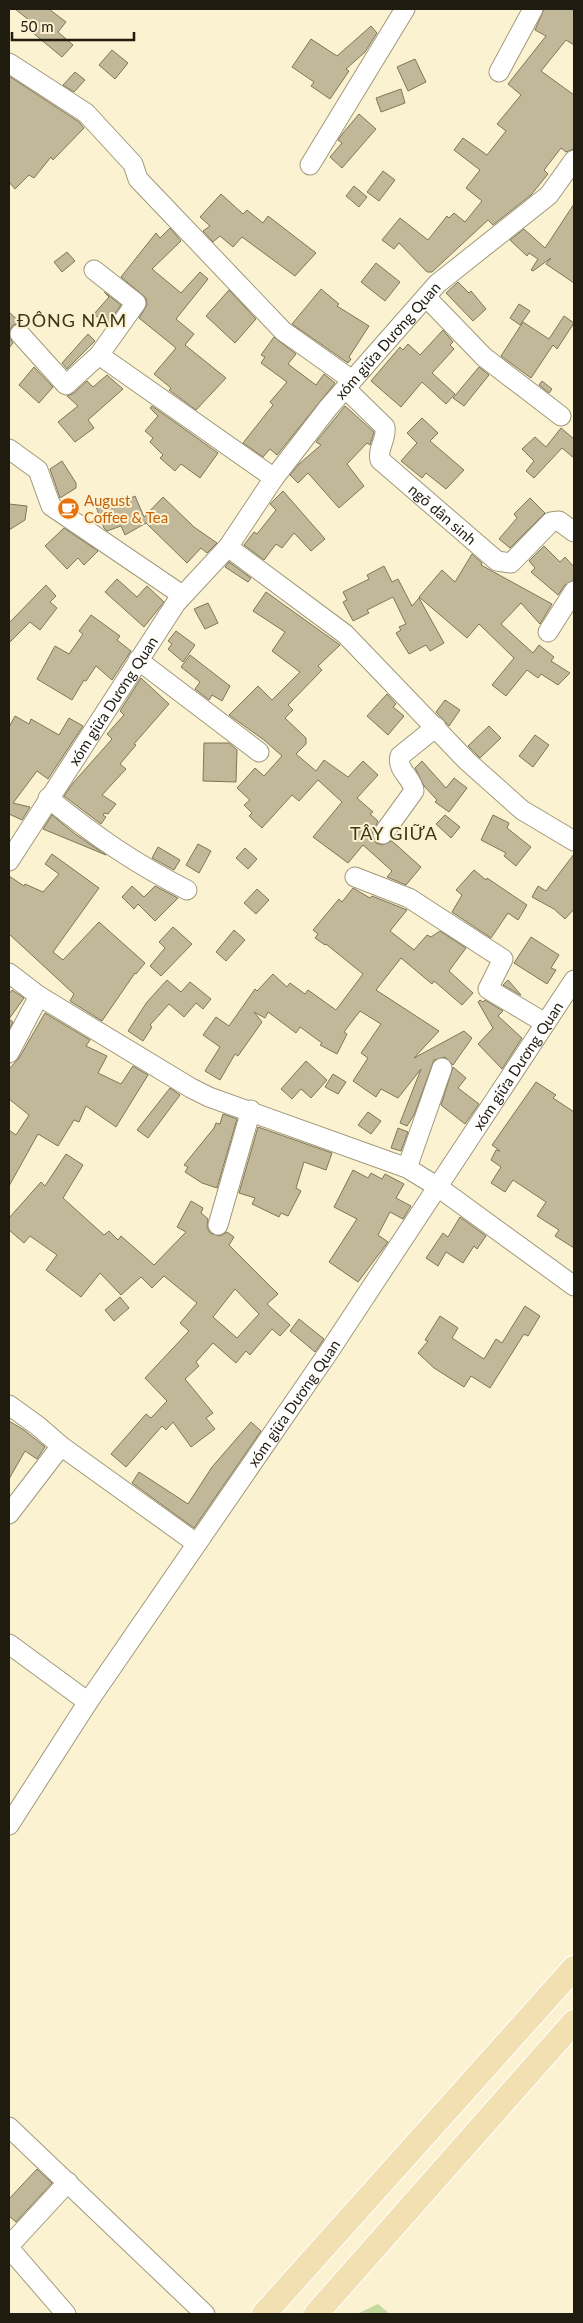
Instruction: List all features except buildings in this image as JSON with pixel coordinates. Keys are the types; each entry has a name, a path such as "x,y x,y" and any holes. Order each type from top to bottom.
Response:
{"main road":[{"path":"264,2314 574,1968"},
{"path":"316,2314 574,2022"}],"street":[{"path":"310,165 405,9"},
{"path":"499,72 533,9"},
{"path":"9,62 86,113 133,164 138,179 283,331 349,384"},
{"name":"xóm giữa Dương Quan","path":"9,861 48,798 182,595 228,547 274,478 349,384 437,284 549,195 574,160"},
{"path":"20,334 66,385 99,356 136,303 94,270"},
{"path":"426,298 484,358 561,416"},
{"path":"99,356 274,478"},
{"name":"ngõ dân sinh","path":"349,384 385,427 385,435 379,454 380,460 497,561 511,563 551,522 559,521 574,532"},
{"path":"9,449 38,470 51,506 182,595"},
{"path":"228,547 345,634 436,727 466,761 522,810 574,841"},
{"path":"548,632 574,591"},
{"path":"138,660 259,752"},
{"path":"383,834 414,791 412,782 400,765 400,756 436,727"},
{"path":"48,798 106,844 150,871 187,890"},
{"path":"355,877 409,898 503,959 488,989 545,1023"},
{"path":"9,973 39,996 183,1084 209,1096 407,1168 438,1187 574,1286"},
{"name":"xóm giữa Dương Quan","path":"9,1825 88,1702 328,1353 574,980"},
{"path":"9,1053 39,996"},
{"path":"407,1168 442,1068"},
{"path":"218,1225 251,1110"},
{"path":"9,1405 61,1446 196,1543"},
{"path":"9,1514 61,1446"},
{"path":"9,1644 88,1702"},
{"path":"9,2127 205,2314"},
{"path":"66,2314 9,2247 68,2182"}],"green space":[{"path":"378,2304 390,2314 357,2314"}],"place":[{"name":"August Coffee & Tea","path":"68,509"}],"district":[{"name":"ĐÔNG NAM","path":"72,320"},
{"name":"TÂY GIỮA","path":"394,833"}]}
